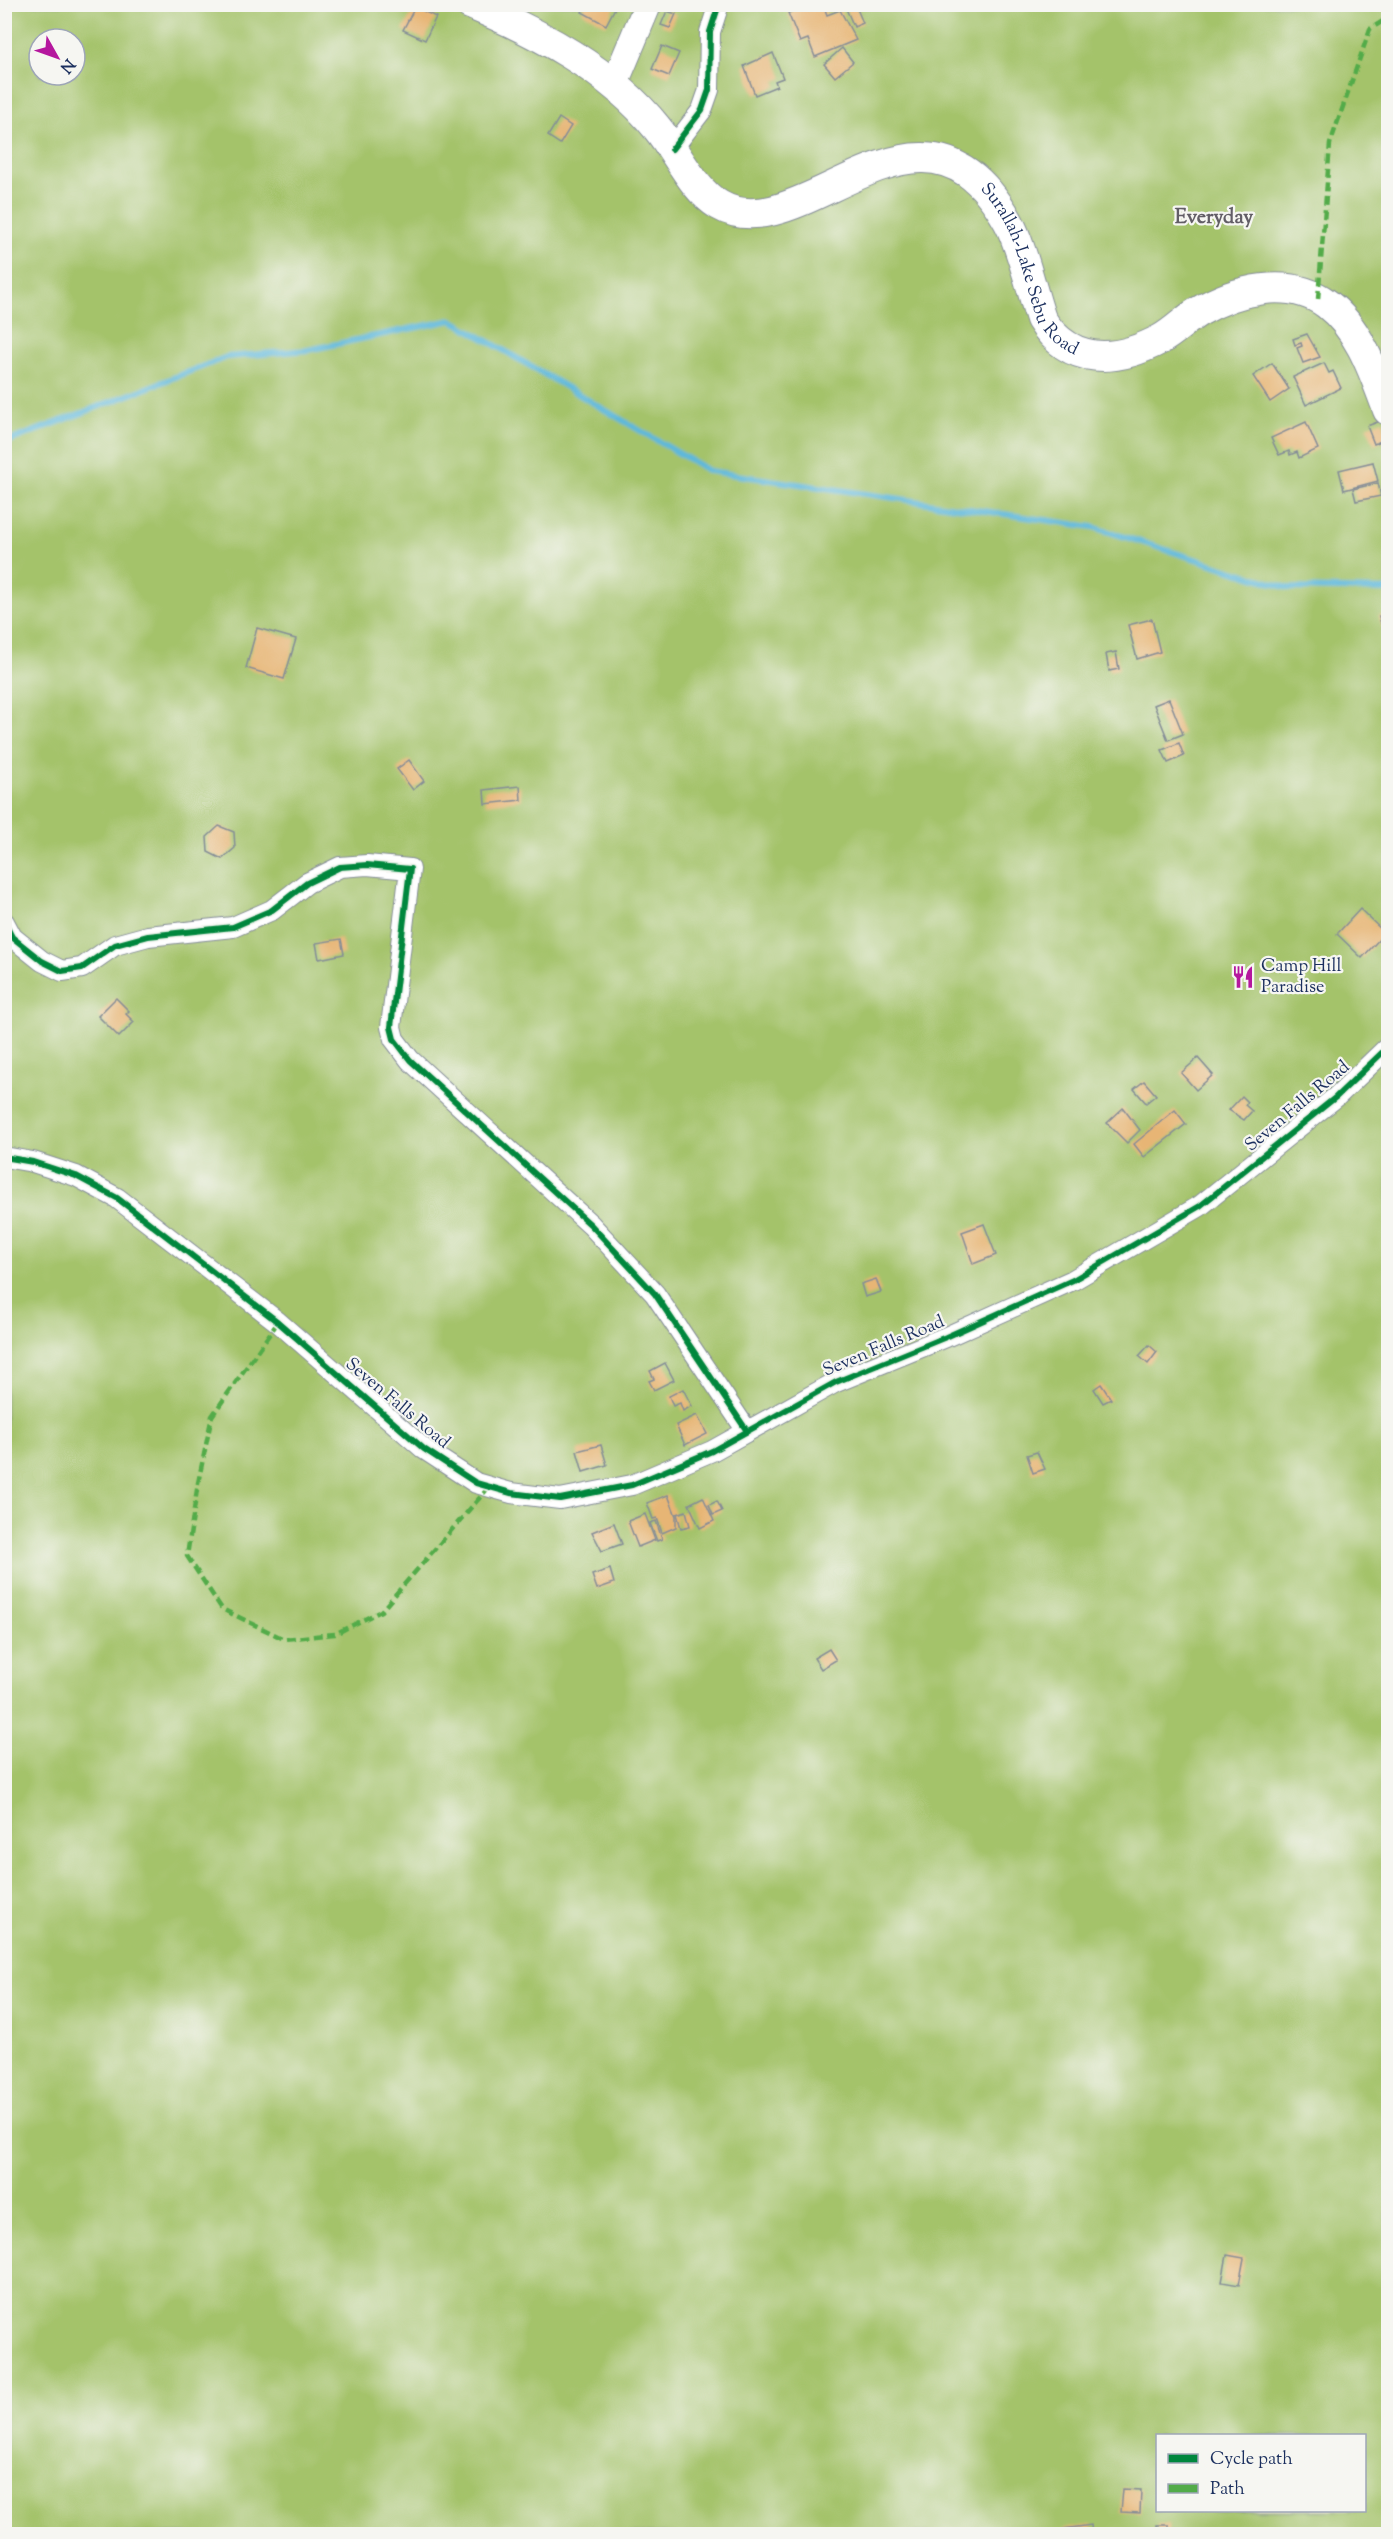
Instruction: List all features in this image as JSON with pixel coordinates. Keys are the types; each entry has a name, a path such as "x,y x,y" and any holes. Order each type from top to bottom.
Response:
{"main road":[{"name":"Surallah-Lake Sebu Road","path":"470,4 514,24 580,61 614,85 657,127 703,191 718,204 736,213 754,214 804,199 844,179 884,163 921,159 939,160 955,167 988,190 1009,222 1041,319 1049,333 1075,352 1091,356 1110,356 1144,347 1163,338 1197,313 1233,294 1269,288 1304,292 1327,305 1348,328 1363,349 1389,410"}],"street":[{"path":"614,85 648,4"},
{"path":"672,149 702,110 710,90 710,32 719,4"},
{"path":"4,922 12,937 42,961 62,971 82,968 115,945 148,936 233,927 272,910 307,883 340,867 367,865 410,870 391,1027 394,1039 410,1060 591,1225 655,1294 747,1431"},
{"name":"Seven Falls Road","path":"4,1157 33,1162 76,1176 117,1198 278,1322 424,1449 476,1483 511,1493 560,1499 632,1485 712,1451 836,1382 946,1337 1073,1280 1200,1206 1336,1098 1389,1047"}],"green space":[{"path":"5,5 1388,5 1388,2534 5,2534"}],"building":[{"path":"586,4 617,4 606,25 582,12"},
{"path":"809,4 823,4 827,15 840,10 856,40 815,57 808,39 800,42 788,13"},
{"path":"844,4 855,4 863,23 854,27"},
{"path":"415,7 436,17 425,40 403,30"},
{"path":"667,11 676,14 670,28 661,25"},
{"path":"662,46 679,53 669,76 652,69"},
{"path":"842,48 853,62 835,77 824,64"},
{"path":"773,53 783,78 775,81 777,86 755,95 744,66"},
{"path":"559,118 571,126 560,144 548,136"},
{"path":"1307,334 1320,357 1303,363 1297,348 1302,346 1301,343 1295,345 1293,339"},
{"path":"1272,363 1289,389 1270,402 1253,376"},
{"path":"1324,363 1329,373 1333,371 1341,388 1306,405 1293,377"},
{"path":"1383,420 1388,438 1374,444 1367,426"},
{"path":"1306,422 1318,449 1299,458 1297,452 1290,455 1289,451 1279,455 1271,438"},
{"path":"1373,462 1378,481 1344,490 1339,470"},
{"path":"1378,483 1381,496 1356,501 1353,489"},
{"path":"1388,614 1388,636 1385,637 1379,616"},
{"path":"1152,619 1160,652 1137,659 1128,625"},
{"path":"257,628 296,639 284,679 246,668"},
{"path":"1116,652 1119,669 1109,671 1106,654"},
{"path":"1169,699 1183,734 1168,740 1154,705"},
{"path":"1179,743 1184,756 1168,763 1162,750"},
{"path":"409,760 424,781 413,790 397,769"},
{"path":"520,786 521,800 485,804 484,790"},
{"path":"219,826 234,832 235,848 222,859 208,852 207,837"},
{"path":"1360,909 1385,933 1362,958 1337,934"},
{"path":"341,939 344,954 319,959 316,943"},
{"path":"116,998 129,1011 126,1014 134,1022 119,1037 98,1016"},
{"path":"1198,1058 1213,1075 1196,1090 1181,1073"},
{"path":"1144,1081 1156,1095 1146,1103 1134,1089"},
{"path":"1242,1096 1248,1102 1245,1105 1252,1111 1244,1120 1229,1110"},
{"path":"1123,1108 1140,1130 1127,1143 1107,1123"},
{"path":"1175,1110 1186,1124 1144,1157 1134,1144"},
{"path":"984,1224 996,1255 973,1264 962,1232"},
{"path":"876,1279 881,1292 865,1297 861,1284"},
{"path":"1149,1345 1157,1352 1148,1364 1139,1356"},
{"path":"665,1363 674,1380 654,1390 649,1381 654,1379 650,1371"},
{"path":"1101,1384 1111,1399 1103,1403 1094,1389"},
{"path":"683,1389 692,1406 683,1411 680,1403 673,1406 669,1396"},
{"path":"697,1415 707,1434 685,1445 676,1425"},
{"path":"601,1445 607,1465 583,1472 577,1451"},
{"path":"1037,1452 1045,1469 1033,1473 1027,1455"},
{"path":"668,1495 676,1516 676,1527 662,1533 657,1518 653,1519 647,1503"},
{"path":"703,1497 714,1521 700,1528 689,1504"},
{"path":"717,1501 722,1511 713,1515 709,1505"},
{"path":"686,1511 690,1526 681,1528 677,1514"},
{"path":"645,1514 655,1540 638,1547 628,1521"},
{"path":"656,1521 662,1539 657,1541 650,1523"},
{"path":"614,1523 622,1544 602,1551 592,1532"},
{"path":"610,1569 614,1583 597,1589 592,1575"},
{"path":"829,1649 836,1660 821,1669 814,1658"},
{"path":"1227,2255 1244,2258 1239,2285 1222,2282"},
{"path":"1123,2489 1141,2490 1140,2513 1121,2512"},
{"path":"1091,2525 1092,2534 1065,2534 1064,2529"},
{"path":"1157,2525 1169,2525 1169,2534 1157,2534"}],"waterway":[{"path":"4,443 227,357 308,350 452,320 709,471 1093,527 1288,588 1388,590"}],"marked path":[{"path":"1318,299 1330,144 1370,29 1388,18"},
{"path":"278,1322 212,1416 198,1483 187,1556 222,1609 284,1639 335,1634 381,1611 489,1487"}],"cycle path":[{"path":"672,149 702,110 709,90 710,32 719,4"},
{"path":"4,922 12,937 42,961 62,971 82,968 115,945 148,936 233,927 272,910 307,883 340,867 367,865 410,869 391,1027 394,1039 410,1060 591,1225 655,1294 747,1431"},
{"path":"4,1157 33,1162 76,1176 117,1198 278,1322 424,1449 476,1483 511,1493 560,1499 632,1485 712,1451 836,1382 946,1337 1073,1280 1200,1206 1336,1097 1388,1047"}],"place":[{"name":"Camp Hill Paradise","path":"1243,977"}],"district":[{"name":"Everyday","path":"1214,218"}]}
